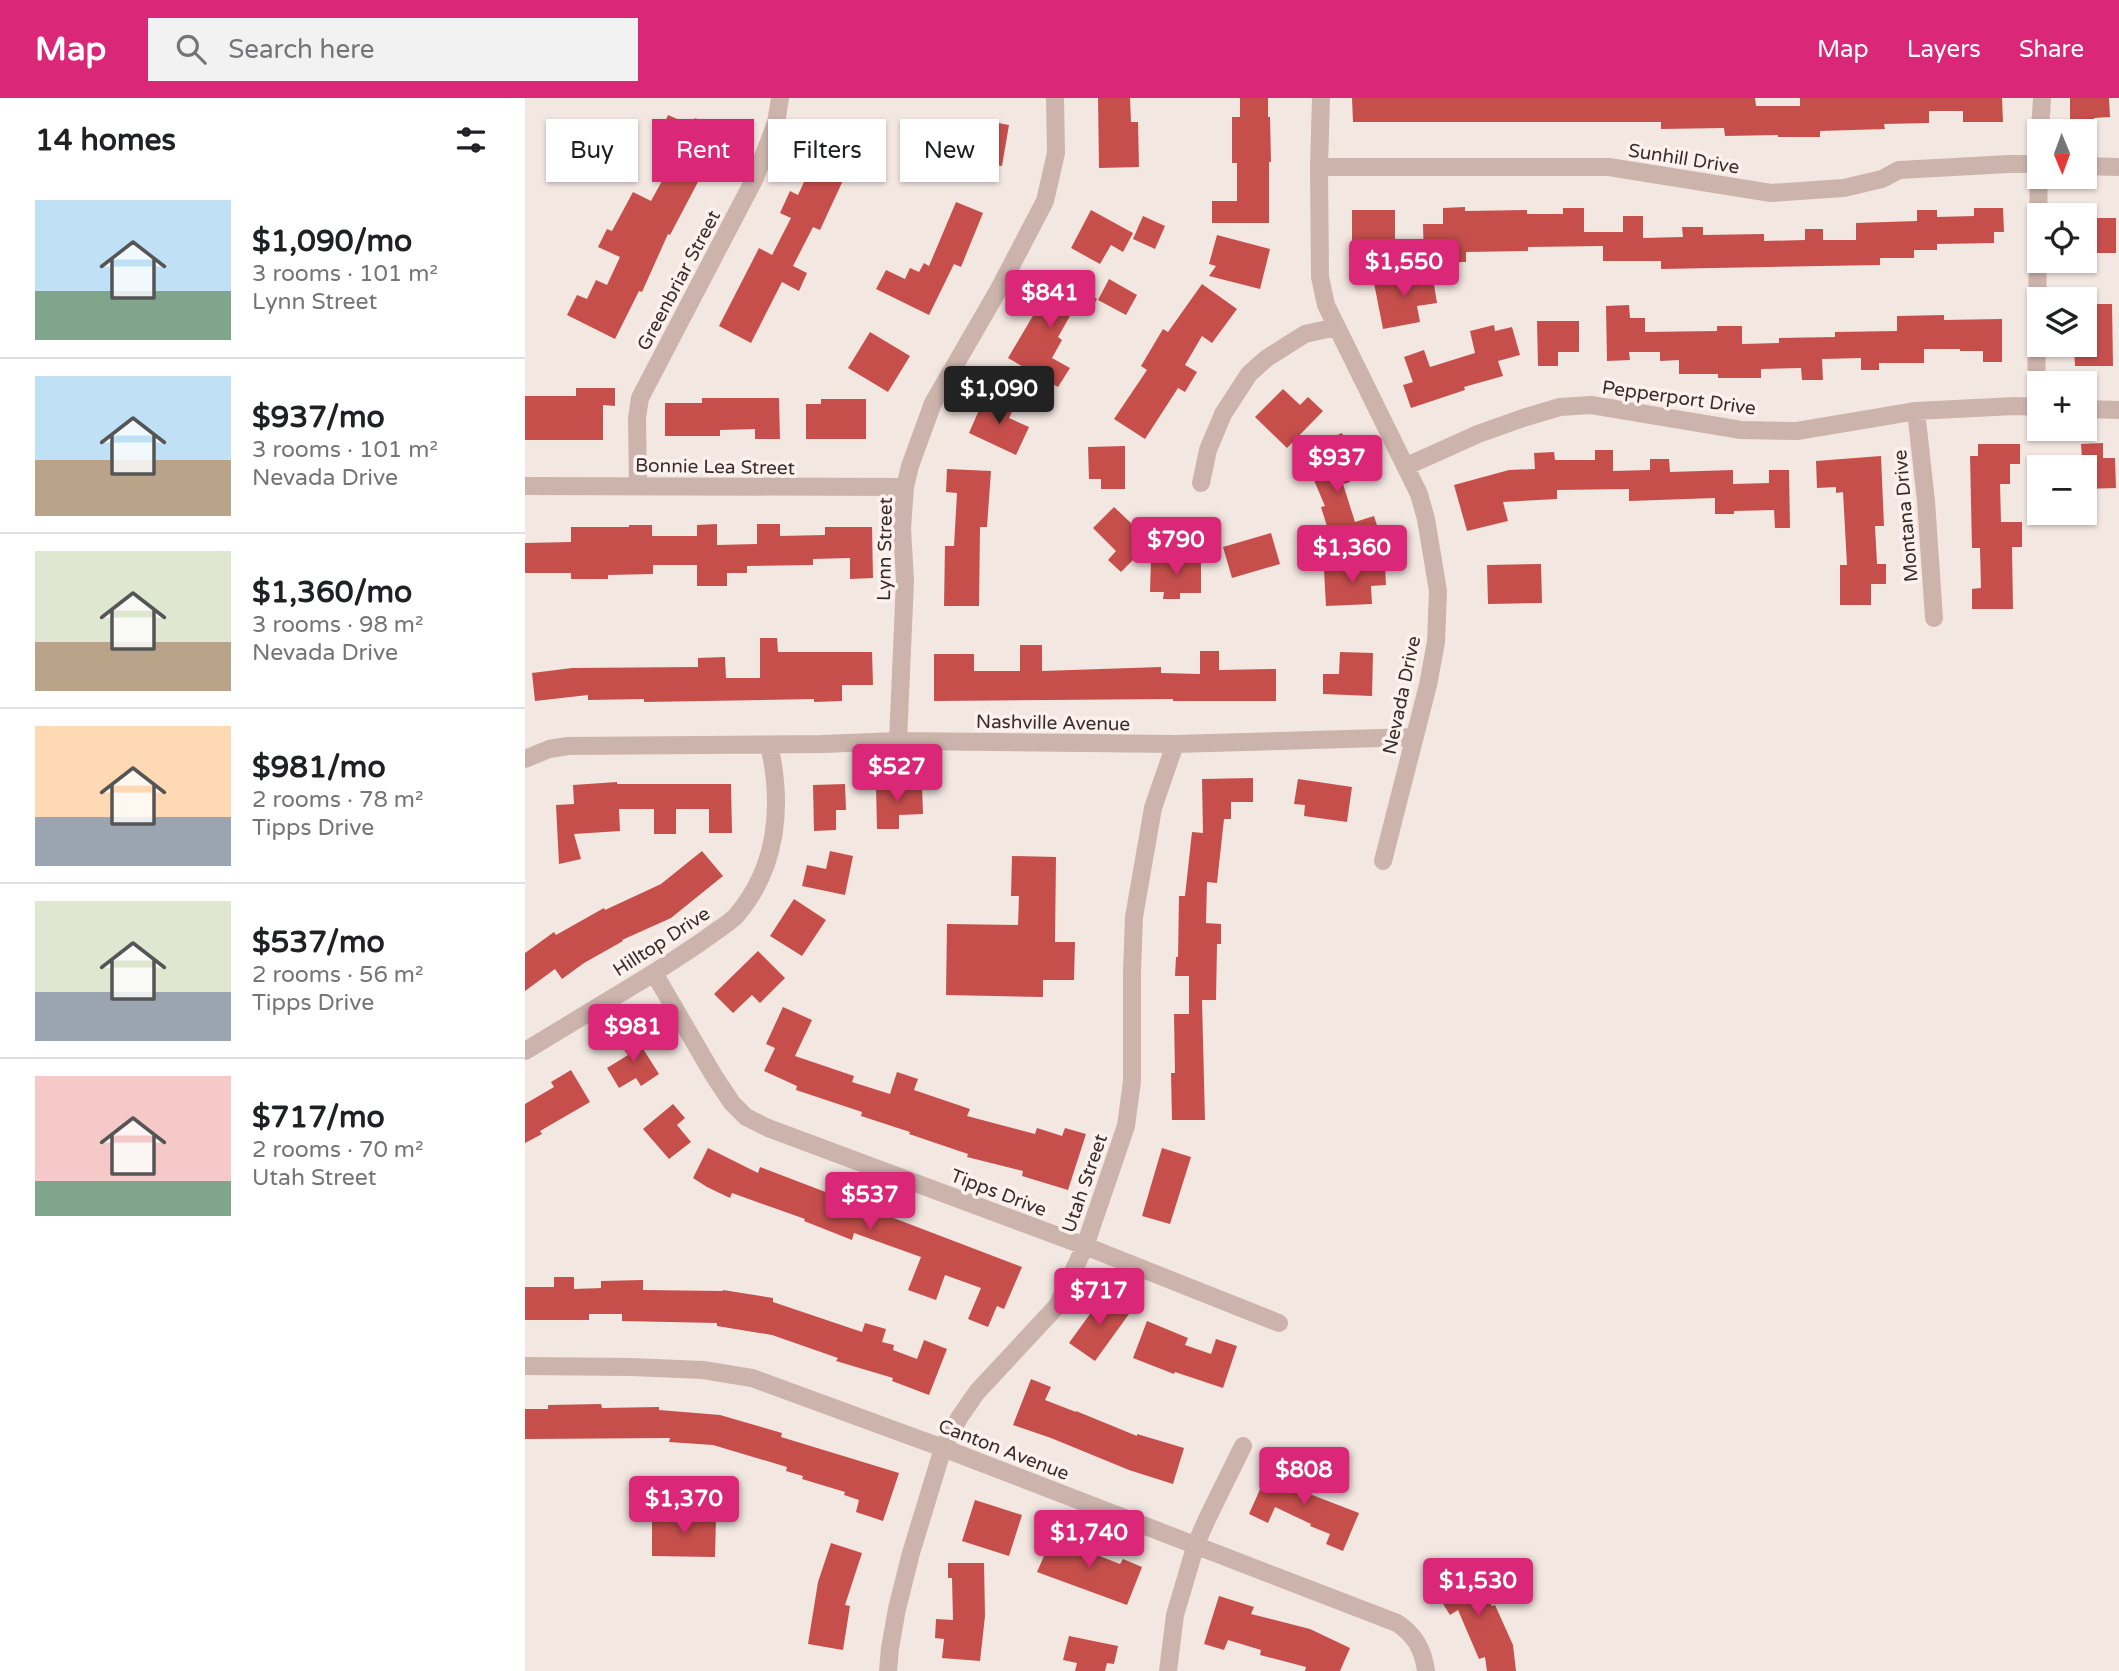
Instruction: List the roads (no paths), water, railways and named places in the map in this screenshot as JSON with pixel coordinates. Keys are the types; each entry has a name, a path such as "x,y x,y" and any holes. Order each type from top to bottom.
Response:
{"street":[{"name":"Greenbriar Street","path":"638,486 637,418 640,398 755,178 776,123 780,98"},
{"name":"Lynn Street","path":"898,741 905,581 902,528 905,487 910,466 933,403 999,289 1045,201 1056,153 1055,98"},
{"name":"Nevada Drive","path":"1321,98 1320,277 1336,327 1419,494 1438,591 1436,642 1428,685 1383,861"},
{"path":"2041,119 2042,98"},
{"name":"Sunhill Drive","path":"1319,167 1609,167 1771,193 1844,188 1882,179 1899,170 2027,164"},
{"path":"2097,166 2119,167"},
{"path":"2037,371 2038,189"},
{"path":"1201,483 1208,450 1223,414 1249,374 1305,334 1336,327"},
{"name":"Pepperport Drive","path":"1407,466 1490,430 1560,407 1591,405 1741,430 1797,431 1916,411 2027,407"},
{"path":"2097,409 2119,410"},
{"name":"Montana Drive","path":"1916,411 1926,500 1934,618"},
{"name":"Bonnie Lea Street","path":"525,486 905,487"},
{"name":"Nashville Avenue","path":"525,759 549,749 568,746 898,741 1175,744 1415,737"},
{"name":"Utah Street","path":"888,1671 897,1609 943,1448 977,1392 1057,1306 1085,1247 1126,1126 1132,1081 1134,917 1153,808 1175,744"},
{"name":"Hilltop Drive","path":"525,1051 694,948 734,918 752,894 773,844 775,774 769,745"},
{"name":"Tipps Drive","path":"654,973 714,1076 732,1103 746,1117 768,1128 1279,1323"},
{"name":"Canton Avenue","path":"525,1366 703,1370 752,1378 1196,1544 1397,1623 1410,1631 1417,1642 1426,1671"},
{"path":"1168,1671 1175,1615 1196,1544 1243,1446"}]}
